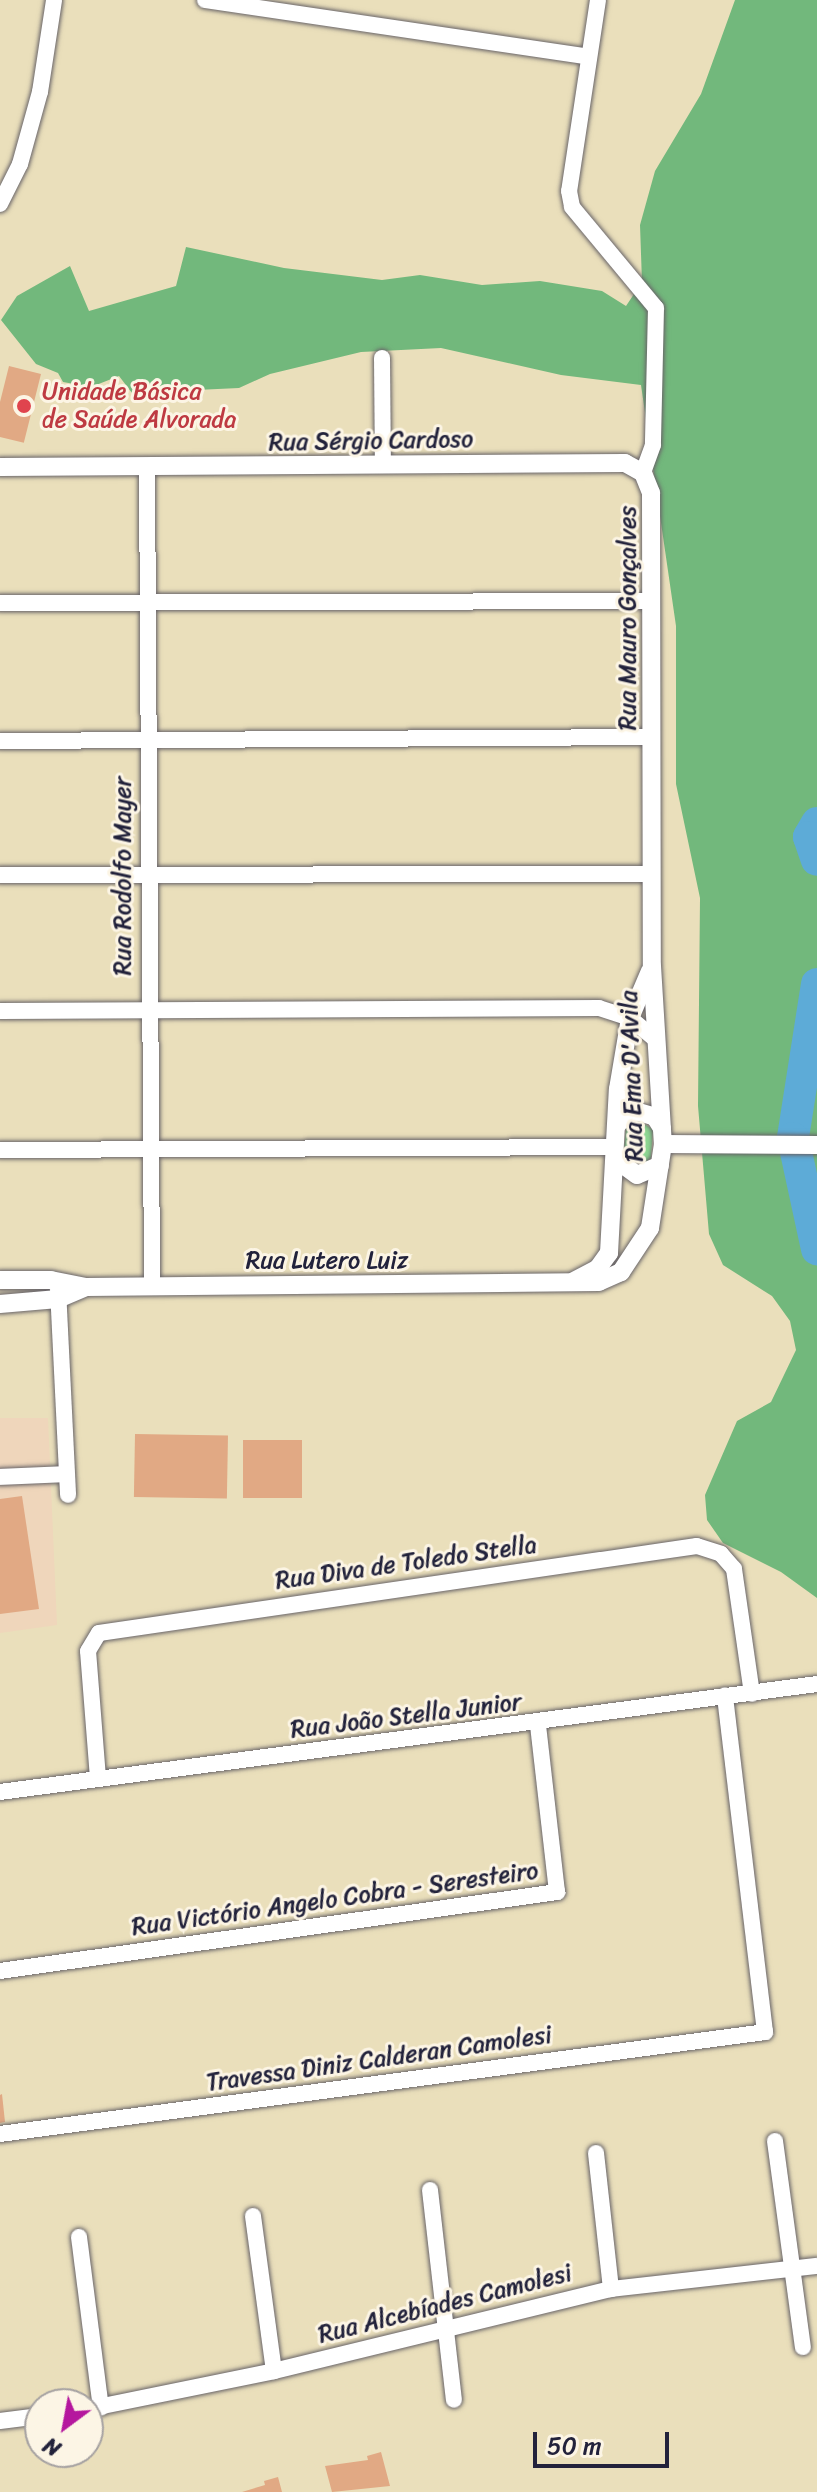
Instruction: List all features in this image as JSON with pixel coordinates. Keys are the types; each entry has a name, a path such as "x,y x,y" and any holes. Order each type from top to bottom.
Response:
{"street":[{"path":"0,204 20,164 40,92 54,0"},
{"path":"205,0 589,57"},
{"name":"Rua Mauro Gonçalves","path":"598,0 575,161 572,207 656,308 653,445 643,473 651,493 652,966"},
{"path":"382,358 383,465"},
{"name":"Rua Sérgio Cardoso","path":"0,467 625,463 643,473"},
{"name":"Rua Rodolfo Mayer","path":"147,467 147,1009 152,1285"},
{"path":"0,603 652,601"},
{"path":"0,741 652,737"},
{"path":"0,875 652,874"},
{"name":"Rua Ema D'Avila","path":"568,1284 598,1268 609,1253 616,1126 630,1018 652,966"},
{"name":"Rua Ema D'Avila","path":"568,1284 599,1282 621,1272 636,1256 654,1215 663,1136 652,966"},
{"path":"0,1011 599,1008 630,1018 655,1039"},
{"path":"616,1126 626,1115 639,1112 655,1117 663,1136 730,1145 817,1145"},
{"path":"0,1150 148,1148 615,1153 637,1175 660,1165"},
{"name":"Rua Lutero Luiz","path":"0,1280 58,1290"},
{"name":"Rua Lutero Luiz","path":"0,1304 58,1290 86,1287 568,1284"},
{"path":"58,1290 68,1495"},
{"path":"0,1477 66,1474"},
{"name":"Rua Diva de Toledo Stella","path":"98,1778 88,1651 99,1633 697,1546 721,1554 734,1569 752,1694"},
{"name":"Rua João Stella Junior","path":"0,1792 538,1724 817,1684"},
{"name":"Travessa Diniz Calderan Camolesi","path":"0,2134 765,2032 725,1695"},
{"name":"Rua Victório Angelo Cobra - Seresteiro","path":"0,1971 557,1892 538,1724"},
{"path":"775,2141 803,2347"},
{"path":"596,2153 611,2289"},
{"path":"430,2190 443,2326 454,2400"},
{"path":"253,2216 274,2371"},
{"path":"79,2237 92,2388"},
{"name":"Rua Alcebíades Camolesi","path":"104,2407 274,2371 443,2326 611,2289 817,2266"},
{"path":"0,2421 24,2418"}],"shaded area":[{"path":"0,1418 48,1418 57,1625 0,1633"}],"green space":[{"path":"735,0 817,0 817,1598 781,1572 723,1543 707,1520 705,1495 737,1421 771,1402 796,1350 790,1321 772,1296 723,1265 709,1234 698,1106 700,898 676,784 676,626 641,385 561,375 441,348 361,352 270,374 239,388 132,393 119,376 91,387 63,382 58,373 36,364 1,320 17,296 70,266 89,311 176,286 186,247 284,268 382,280 420,275 482,285 540,281 602,291 626,306 642,282 640,225 655,171 701,94"},
{"path":"635,1119 653,1129 651,1158 644,1164 631,1161 624,1147 626,1128"}],"building":[{"name":"Unidade Básica de Saúde Alvorada","path":"9,366 41,374 24,443 0,437 0,402"},
{"path":"135,1434 228,1436 227,1499 134,1497"},
{"path":"243,1440 302,1440 302,1498 243,1498"},
{"path":"22,1496 39,1609 0,1614 0,1499"},
{"path":"0,2095 5,2122 0,2123"},
{"path":"381,2452 390,2486 332,2492 325,2466 368,2460 367,2456"},
{"path":"278,2477 282,2492 242,2492 265,2485 264,2481"}],"waterway":[{"path":"817,823 809,837 817,860"},
{"path":"817,984 793,1138 817,1249"}],"place":[{"name":"Unidade Básica de Saúde Alvorada","path":"24,406"}]}
